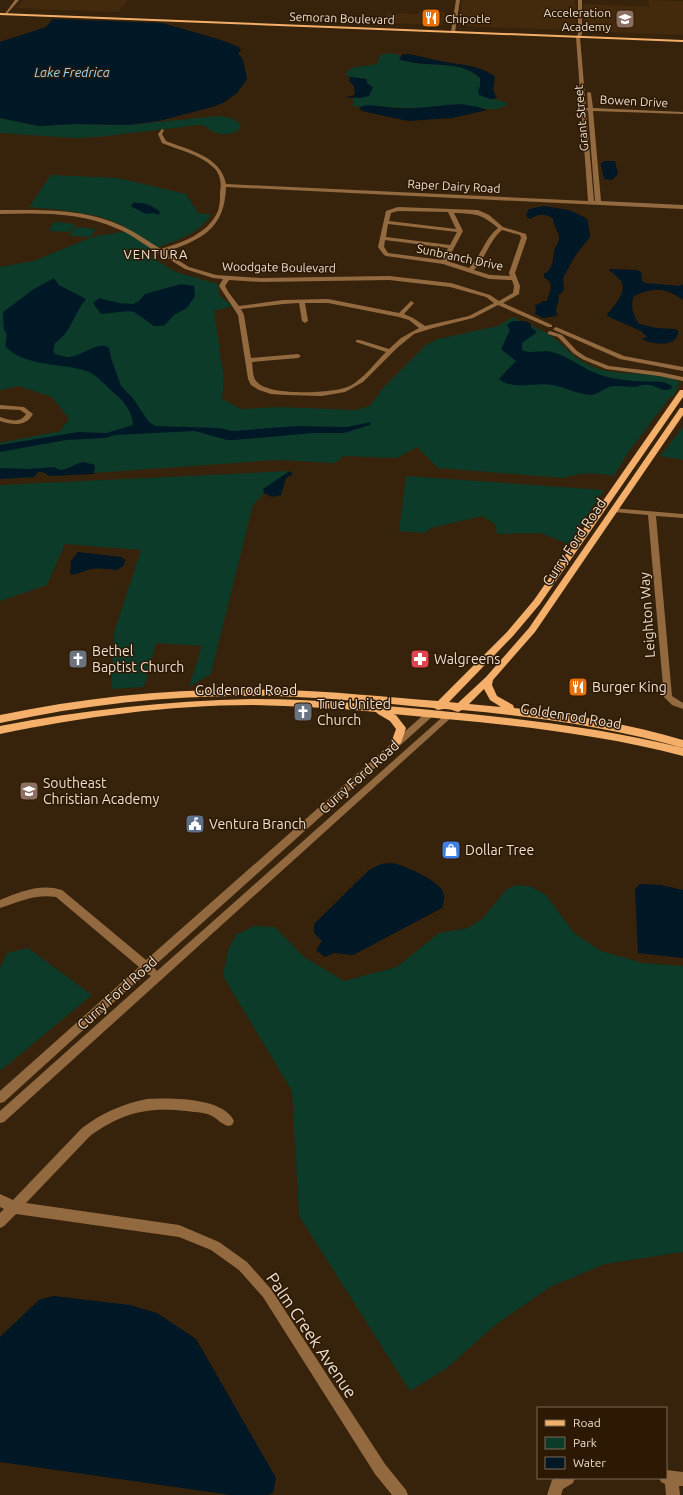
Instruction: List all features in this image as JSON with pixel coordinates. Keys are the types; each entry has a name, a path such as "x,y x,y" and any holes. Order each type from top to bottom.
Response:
{"main road":[{"name":"Semoran Boulevard","path":"0,11 4,13 86,18 171,19"},
{"name":"Semoran Boulevard","path":"4,13 112,15 171,19 448,29 453,31 683,41"},
{"path":"86,18 112,15"},
{"name":"Semoran Boulevard","path":"581,36 683,38"},
{"path":"660,40 676,38"},
{"name":"Curry Ford Road","path":"431,713 441,705 510,634 537,602 683,392"},
{"name":"Curry Ford Road","path":"450,715 488,679 532,630 683,410"},
{"path":"614,510 612,501 649,447 650,440"},
{"path":"567,579 568,570 605,516 600,510"},
{"path":"488,679 487,685 493,698 501,704 524,712"},
{"name":"Goldenrod Road","path":"0,730 195,699 252,693 334,696 524,712 622,728 683,744"},
{"name":"Goldenrod Road","path":"0,719 67,706 132,698 280,703 431,713 570,727 683,752"},
{"path":"374,709 396,720 400,728 396,743"}],"street":[{"path":"4,13 17,0"},
{"path":"453,31 458,0"},
{"name":"Grant Street","path":"580,0 580,58 591,202"},
{"name":"Grant Street","path":"581,36 585,46"},
{"path":"580,58 586,58"},
{"path":"581,72 588,72"},
{"name":"Grant Street","path":"583,91 589,91 598,203"},
{"name":"Bowen Drive","path":"584,109 683,113"},
{"path":"585,126 592,126"},
{"path":"152,254 187,241 209,227 220,212 224,185 222,177 214,166 198,155 164,142 160,134 162,130"},
{"name":"Raper Dairy Road","path":"224,185 683,207"},
{"name":"Woodgate Boulevard","path":"2,213 36,210 65,212 96,218 122,228 158,252 187,268 229,280"},
{"path":"460,231 387,222 388,212 398,210 481,213 494,212 488,217"},
{"path":"450,211 460,231"},
{"name":"Woodgate Boulevard","path":"2,213 46,213 94,221 119,232 152,254 182,270 229,280 412,283 450,288 498,303 550,328 604,351 638,362 683,369"},
{"path":"229,280 224,290 225,294 239,308 253,384 266,391 273,392 326,394 344,391 358,384 405,337 424,328 470,318 516,294 517,286 513,278 512,268 524,236 501,228 481,213"},
{"name":"Sunbranch Drive","path":"387,222 384,238 380,247 386,254 444,262 489,276 513,278"},
{"path":"471,270 478,263 492,234 501,228"},
{"path":"444,262 460,231"},
{"path":"384,238 452,247"},
{"path":"239,308 302,300 335,302 400,315 410,319 424,328"},
{"path":"302,300 305,321"},
{"path":"400,315 411,303"},
{"name":"Woodgate Boulevard","path":"550,328 575,352 596,363 621,370 659,374 683,379"},
{"path":"358,341 390,351"},
{"path":"589,360 604,351"},
{"path":"596,363 604,351"},
{"path":"249,360 298,356"},
{"path":"0,407 13,406 22,408 30,414 24,421 15,423 0,420"},
{"path":"614,510 683,516"},
{"name":"Leighton Way","path":"652,514 668,697 675,703 683,706"},
{"name":"Curry Ford Road","path":"0,1098 431,713"},
{"name":"Curry Ford Road","path":"0,1118 450,715"},
{"path":"273,853 285,862"},
{"path":"0,904 23,894 42,891 58,893 148,967 157,977"},
{"path":"0,1222 86,1132 102,1120 122,1111 145,1104 175,1104 215,1110 228,1121"},
{"name":"Palm Creek Avenue","path":"0,1200 13,1207 179,1231 215,1246 243,1266 267,1293 380,1469 401,1495"},
{"path":"673,1495 674,1478"},
{"path":"554,1495 557,1485 566,1479"}],"shaded area":[{"path":"24,0 128,0 119,12 16,8"},
{"path":"462,0 575,0 577,30 459,26"},
{"path":"648,0 683,1 683,35 585,31 583,4 649,7"},
{"path":"419,11 446,12 443,25 385,23 388,13 419,14"}],"green space":[{"path":"390,53 400,55 399,59 409,62 452,66 472,72 480,78 480,86 490,99 499,100 508,104 497,109 485,109 467,105 418,108 369,106 353,107 353,98 360,98 367,83 364,78 352,78 345,74 351,68 377,64 380,55"},
{"path":"218,116 234,119 241,126 233,133 229,134 218,133 199,125 97,137 75,138 0,133 0,118 39,126 74,124 129,125"},
{"path":"51,175 118,178 186,194 198,213 211,215 205,223 189,234 144,253 176,272 218,284 219,295 232,306 214,311 224,379 222,399 241,409 278,407 356,410 370,406 382,389 426,345 438,339 498,326 513,317 550,335 573,355 596,368 607,371 660,376 680,382 674,395 670,397 627,454 614,476 589,474 564,478 438,468 417,447 397,458 344,456 335,463 277,460 50,476 43,472 38,472 34,477 0,479 0,443 60,431 69,419 52,397 19,386 0,390 0,267 33,261 95,236 131,231 121,225 96,216 68,211 29,207"},
{"path":"54,222 75,224 69,232 51,231 49,230"},
{"path":"74,227 96,229 90,237 71,236 70,235"},
{"path":"683,427 683,460 660,456"},
{"path":"290,471 263,489 264,493 253,505 211,674 189,687 202,646 156,643 144,687 111,689 114,632 141,550 65,544 47,585 0,601 0,485"},
{"path":"406,476 604,490 569,544 540,533 497,534 496,525 482,516 431,528 425,533 399,531"},
{"path":"516,885 532,887 546,895 574,933 601,951 643,963 683,966 683,1252 605,1264 550,1287 494,1326 447,1368 410,1391 299,1216 292,1091 223,976 228,950 236,935 254,926 275,927 304,957 344,981 397,967 439,933 468,928 482,919 507,889"},
{"path":"28,948 92,995 0,1071 0,968 7,953"}],"water":[{"name":"Lake Fredrica","path":"53,19 162,23 218,39 239,47 241,51 238,53 243,60 247,79 237,93 223,103 159,121 129,125 74,124 39,126 0,118 0,42 46,27"},
{"path":"403,54 416,55 483,70 495,77 493,90 497,98 490,99 479,95 478,91 480,86 480,78 472,72 452,66 409,62 399,59"},
{"path":"350,77 367,79 367,83 373,87 369,96 360,98 346,97 355,95 354,86 349,81"},
{"path":"461,104 487,110 452,118 408,121 362,111 359,108 369,105 405,108"},
{"path":"604,161 615,161 618,174 612,180 604,179 601,164"},
{"path":"133,203 151,206 160,212 159,215 154,213 146,214 132,207 131,206"},
{"path":"544,206 569,210 586,218 588,221 590,237 575,256 563,278 564,290 558,296 559,298 556,309 557,316 543,318 535,314 535,305 541,303 542,301 547,301 551,285 550,282 544,277 544,274 548,272 552,266 554,251 559,241 559,236 553,218 542,215 531,219 526,215 529,209"},
{"path":"609,270 637,270 641,272 642,281 645,283 680,286 683,284 683,300 665,291 653,290 634,296 632,304 635,317 639,324 656,328 675,329 678,331 678,335 673,341 661,344 642,339 647,337 641,331 607,316 619,299 623,290 621,281"},
{"path":"54,278 59,285 86,299 65,334 55,343 53,350 55,354 68,357 95,347 104,346 109,348 121,386 133,398 148,421 155,426 218,428 233,431 297,426 347,427 371,422 370,425 344,433 314,433 234,440 227,440 195,431 115,435 105,438 66,440 0,452 0,445 78,432 107,433 133,425 130,412 125,404 89,372 45,364 23,358 13,353 5,346 7,334 4,330 3,312 34,289"},
{"path":"181,284 194,286 195,296 187,308 174,315 165,325 154,326 134,312 129,311 101,314 93,303 99,298 119,303 133,304 139,301 145,294"},
{"path":"513,321 524,321 530,323 531,327 537,332 522,343 522,350 530,352 552,352 600,375 627,380 664,382 672,386 671,389 665,390 651,385 633,387 615,386 590,395 545,384 511,385 505,383 499,379 516,361 501,349 510,330 507,325"},
{"path":"84,462 95,465 94,474 50,476 43,472 38,472 34,477 0,479 0,468 29,469 54,467 60,470"},
{"path":"290,471 293,474 286,478 281,495 272,497 264,493 263,489"},
{"path":"78,552 121,557 125,560 124,565 117,570 102,568 88,570 77,574 70,574 71,561"},
{"path":"392,863 419,874 439,886 444,894 442,908 353,955 334,953 325,957 316,950 322,941 314,933 314,924 369,870 381,864"},
{"path":"640,884 661,885 683,890 683,958 638,953 635,889"},
{"path":"53,1296 130,1305 157,1313 196,1339 276,1478 273,1493 268,1495 231,1495 0,1462 0,1337 39,1300"}],"place":[{"name":"Chipotle","path":"431,18"},
{"name":"Acceleration Academy","path":"625,19"},
{"name":"Bethel Baptist Church","path":"78,659"},
{"name":"Walgreens","path":"420,659"},
{"name":"Burger King","path":"578,687"},
{"name":"True United Church","path":"303,712"},
{"name":"Southeast Christian Academy","path":"29,791"},
{"name":"Ventura Branch","path":"195,824"},
{"name":"Dollar Tree","path":"451,850"}],"district":[{"name":"VENTURA","path":"156,254"}]}
